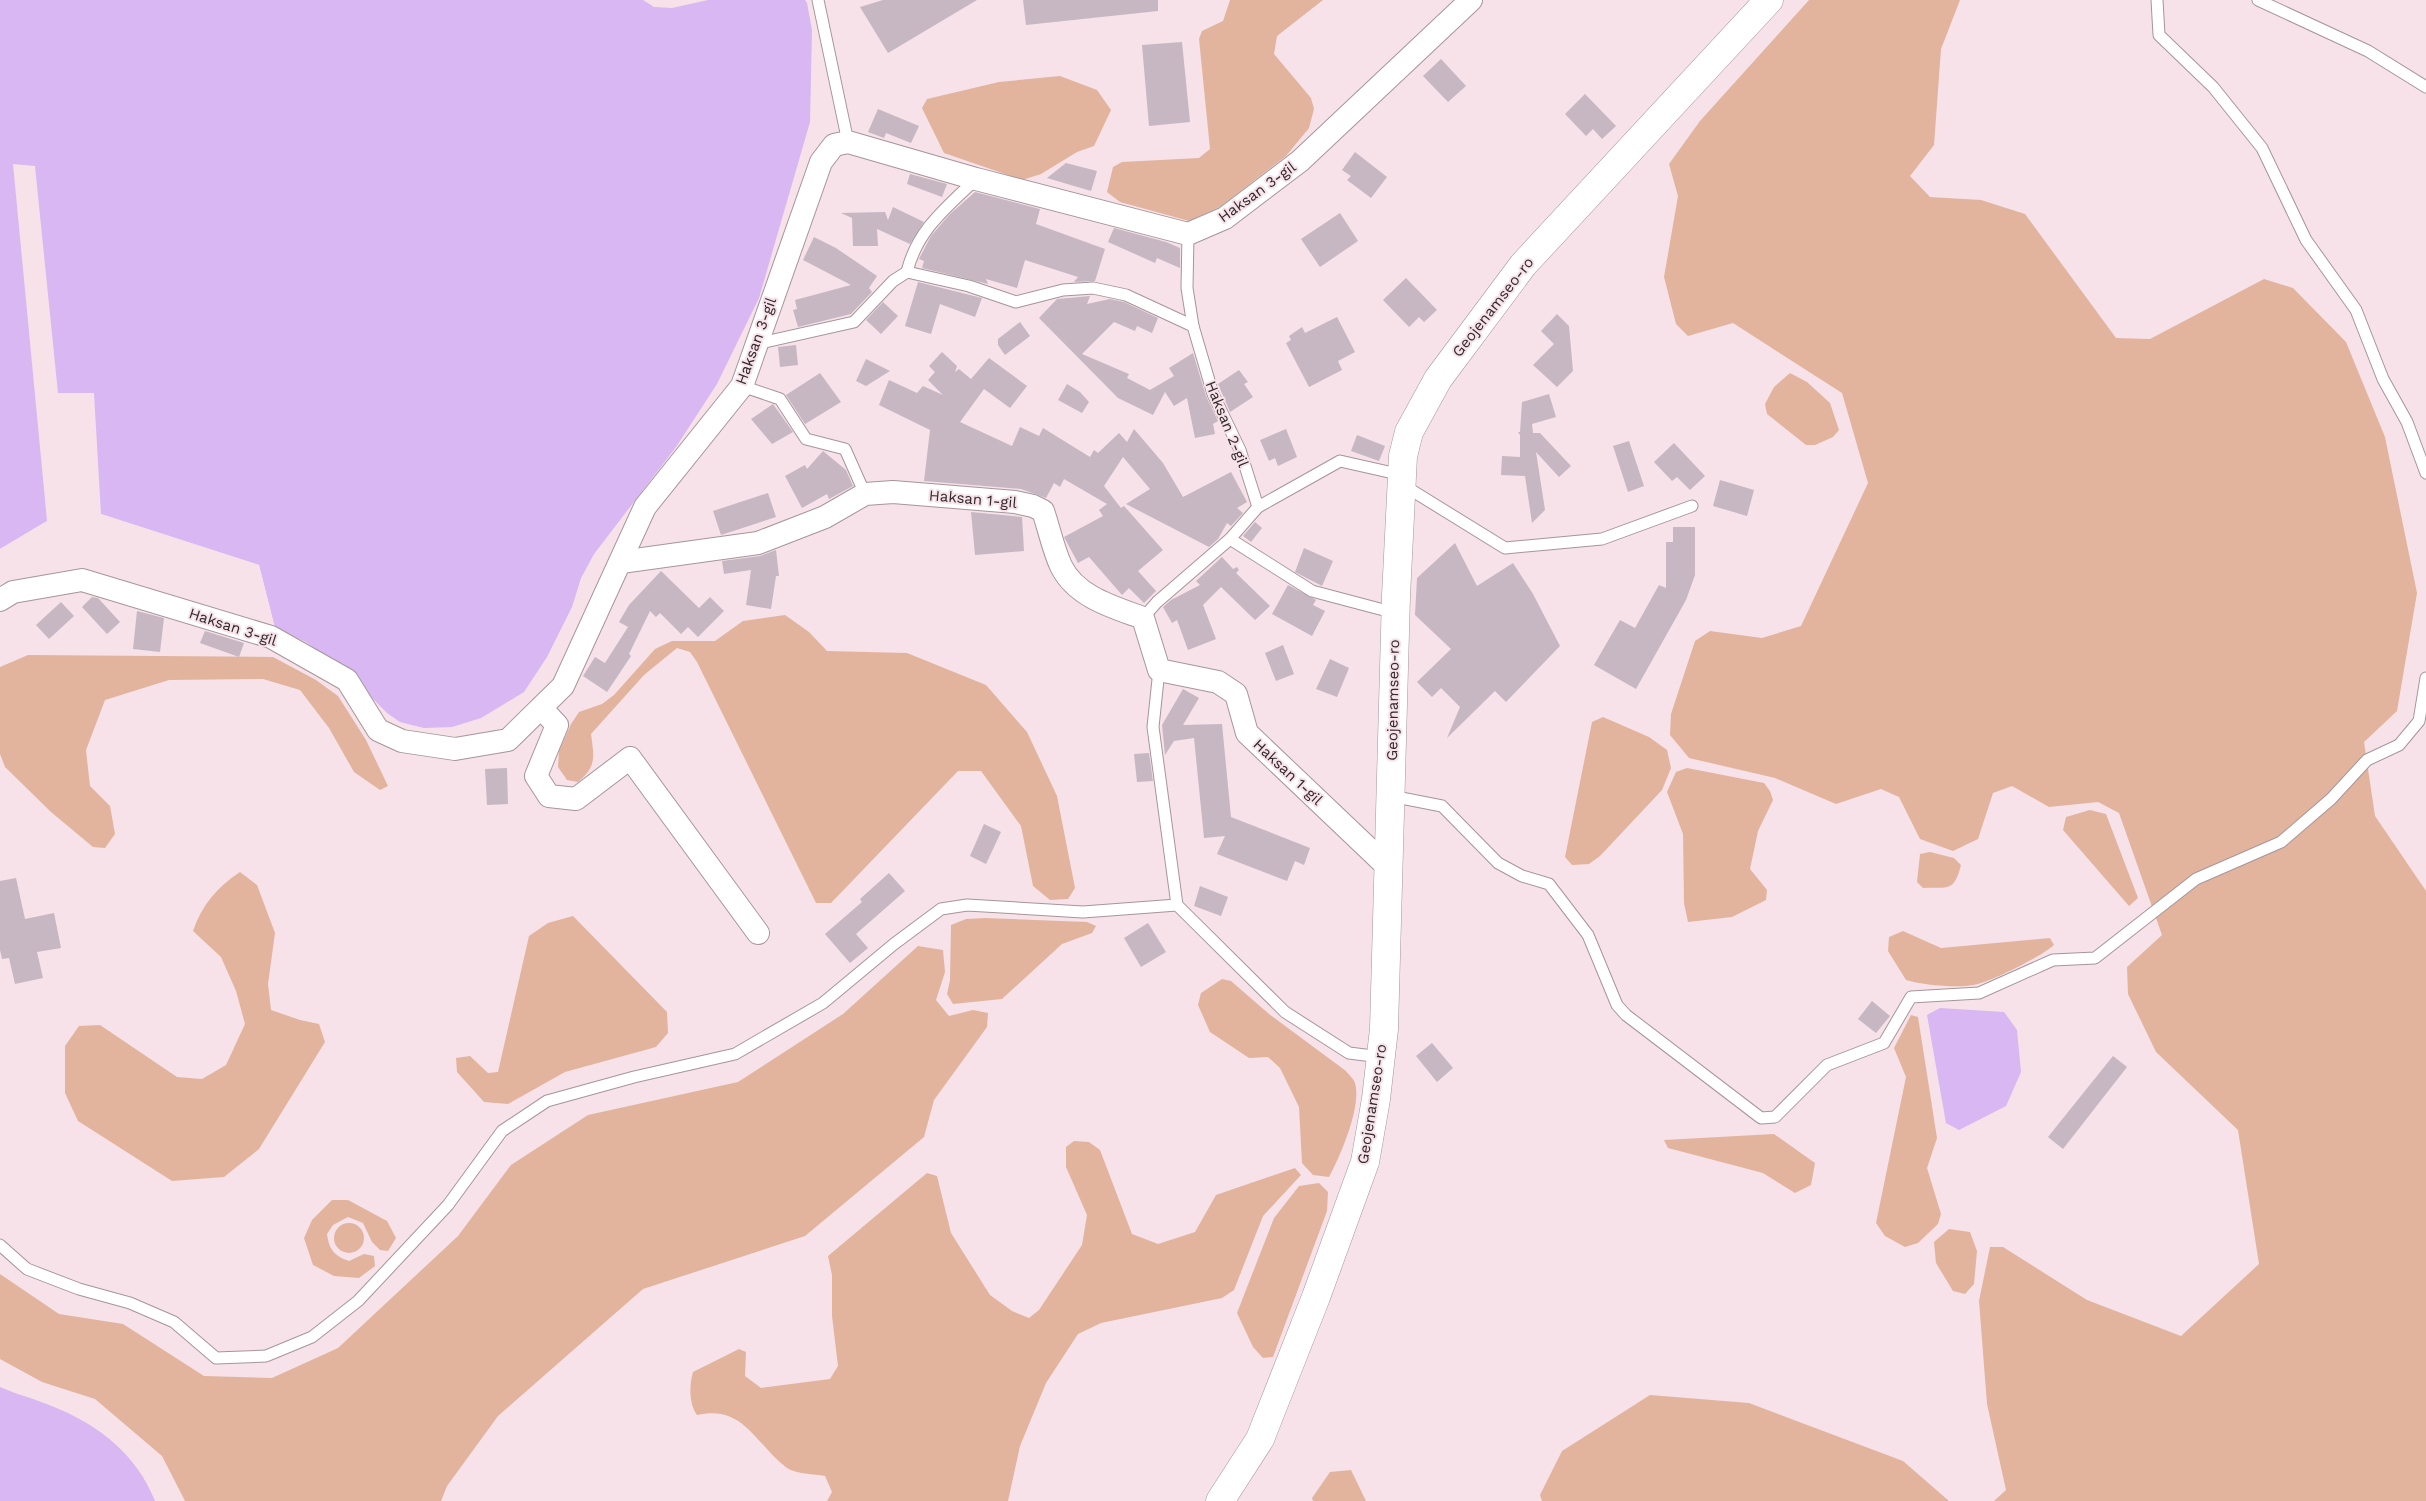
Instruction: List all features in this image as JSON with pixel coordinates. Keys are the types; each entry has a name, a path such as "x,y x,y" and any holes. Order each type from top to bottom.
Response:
{"main road":[{"name":"Geojenamseo-ro","path":"1220,1501 1260,1439 1316,1297 1365,1162 1381,1057 1390,868 1395,613 1403,456 1409,432 1421,406 1438,379 1523,266 1769,0"}],"street":[{"name":"Haksan 3-gil","path":"1188,234 1225,218 1300,161 1471,0"},
{"path":"848,142 976,179 1188,234"},
{"name":"Haksan 3-gil","path":"0,600 13,592 82,580 272,637 347,680 378,730 402,741 455,749 508,740 563,686 646,507 742,386 821,162 834,145 848,142"},
{"name":"Haksan 1-gil","path":"621,562 758,544 825,517 865,494 893,492 1015,502 1043,510 1060,565 1069,579 1098,602 1143,618"},
{"path":"1143,618 1159,670"},
{"name":"Haksan 1-gil","path":"1159,670 1218,682 1236,694 1247,733 1390,868"},
{"path":"541,708 557,725 536,776 549,796 576,799 630,758 758,933"}],"lane":[{"path":"818,0 848,142"},
{"path":"2157,0 2159,35 2213,87 2262,148 2306,240 2356,310 2383,379 2407,422 2426,472"},
{"path":"2258,0 2368,51 2426,87"},
{"path":"907,272 911,256 929,224 976,179"},
{"name":"Haksan 2-gil","path":"1188,234 1186,288 1193,326 1213,394 1240,450 1258,507"},
{"path":"756,344 854,322 893,280 907,272 969,286 1016,302 1063,290 1093,288 1126,295 1193,326"},
{"path":"742,386 780,399 806,440 845,448 865,494"},
{"path":"1143,618 1157,602 1230,539 1258,507 1340,461 1402,480 1505,548 1602,540 1692,506"},
{"path":"1230,539 1312,591 1395,613"},
{"path":"1159,670 1153,727 1177,905 1284,1012 1349,1053 1381,1057"},
{"path":"1391,796 1442,806 1498,863 1522,876 1550,884 1588,935 1617,1004 1626,1015 1761,1118 1775,1117 1827,1065 1884,1043 1910,997 1979,993 2053,960 2095,958 2196,879 2281,842 2331,799 2367,760 2399,745 2419,721 2426,678"},
{"path":"0,1245 27,1269 79,1289 130,1303 174,1322 216,1358 266,1356 312,1337 358,1302 448,1205 502,1132 547,1101 634,1077 735,1054 823,1003 894,944 941,909 966,905 1083,912 1177,905"}],"shaded area":[{"path":"0,0 643,0 654,7 672,8 708,0 805,0 812,30 810,122 759,298 717,384 676,447 594,554 581,578 572,607 547,657 524,692 481,718 452,727 424,728 400,722 387,713 343,669 306,642 275,628 259,565 101,514 47,521 0,549"},
{"path":"1230,0 1323,0 1277,36 1274,54 1311,98 1314,109 1309,128 1286,156 1220,207 1189,221 1120,202 1107,192 1113,167 1122,162 1199,158 1210,149 1199,39 1202,31 1223,21"},
{"path":"1809,0 1960,0 1941,49 1934,145 1910,176 1930,197 1981,200 2025,214 2116,338 2150,339 2264,279 2293,288 2346,342 2385,437 2417,593 2397,711 2364,742 2375,816 2426,891 2426,1501 1994,1501 2006,1490 1987,1404 1979,1301 1990,1247 2003,1247 2087,1300 2181,1336 2259,1264 2238,1130 2156,1052 2128,994 2127,967 2162,935 2119,813 2098,802 2049,807 2012,786 1993,793 1978,839 1953,851 1920,839 1899,797 1881,789 1836,804 1775,778 1689,758 1670,735 1671,714 1695,641 1710,631 1762,638 1801,626 1868,483 1842,393 1733,323 1688,336 1676,324 1664,277 1678,196 1669,164 1700,121"},
{"path":"1060,76 1097,90 1111,110 1094,146 1077,152 1041,174 1022,180 944,153 922,108 927,99 999,82"},
{"path":"1790,373 1807,382 1830,403 1839,430 1833,437 1815,445 1806,445 1767,414 1765,404 1774,387"},
{"path":"785,615 809,632 827,651 907,653 986,685 1027,732 1057,796 1075,888 1068,899 1050,900 1033,886 1021,826 981,771 958,771 831,903 816,903 697,662 690,652 677,648 644,675 591,734 593,761 591,766 578,782 567,780 558,767 559,751 571,724 579,712 602,704 614,695 655,649 672,641 715,641 743,621"},
{"path":"28,655 273,657 316,680 338,696 366,740 388,786 380,790 354,772 329,728 300,690 263,679 169,680 105,700 86,750 90,786 110,806 115,834 105,848 93,847 51,812 5,767 0,754 0,667"},
{"path":"1603,717 1649,737 1667,750 1671,768 1662,790 1600,856 1589,864 1572,865 1565,857 1592,722"},
{"path":"1687,768 1764,783 1770,791 1773,800 1758,831 1750,869 1767,890 1766,900 1732,917 1688,922 1684,903 1683,834 1667,792 1676,772"},
{"path":"2090,810 2106,814 2138,898 2129,906 2063,830 2066,817"},
{"path":"1930,852 1954,858 1961,865 1953,884 1945,887 1923,888 1917,882 1920,854"},
{"path":"240,872 257,885 275,933 268,984 271,1010 319,1024 325,1042 259,1149 224,1177 172,1181 78,1121 65,1093 65,1046 79,1026 100,1025 177,1077 202,1079 226,1065 245,1024 236,991 221,957 193,931 211,897"},
{"path":"573,916 667,1012 668,1033 656,1047 565,1072 508,1104 484,1102 457,1072 456,1058 470,1056 488,1073 498,1072 529,936 548,923"},
{"path":"966,919 1087,922 1096,926 1092,933 1062,944 1002,999 953,1004 947,994 950,980 951,925"},
{"path":"1903,931 1941,948 2050,938 2054,945 2029,961 1985,982 1962,986 1942,986 1906,980 1888,951 1889,937"},
{"path":"918,946 943,950 945,972 936,1000 949,1016 973,1010 988,1013 987,1027 934,1100 924,1137 805,1236 643,1289 498,1416 447,1486 441,1501 185,1501 162,1456 95,1399 42,1382 0,1359 0,1274 59,1314 123,1324 204,1376 272,1378 338,1348 458,1236 511,1165 588,1115 738,1082 843,1014"},
{"path":"1222,979 1231,981 1269,1014 1346,1071 1354,1081 1356,1093 1353,1118 1344,1145 1329,1177 1313,1175 1302,1163 1299,1107 1280,1068 1268,1057 1249,1058 1210,1032 1198,1005 1201,993"},
{"path":"1940,1008 2004,1012 2017,1030 2021,1072 2006,1106 1959,1130 1946,1123 1927,1015"},
{"path":"1911,1015 1918,1017 1937,1138 1927,1168 1941,1214 1938,1224 1918,1243 1905,1247 1885,1236 1876,1223 1906,1077 1894,1048"},
{"path":"1774,1134 1815,1163 1811,1185 1795,1193 1763,1173 1668,1148 1664,1140"},
{"path":"1074,1141 1089,1142 1100,1150 1132,1234 1158,1244 1195,1232 1216,1195 1295,1168 1301,1175 1263,1216 1234,1290 1222,1298 1101,1323 1078,1334 1046,1383 1020,1446 1008,1501 827,1501 832,1492 825,1476 800,1473 787,1468 748,1428 726,1415 713,1413 697,1415 694,1411 690,1394 693,1372 739,1349 746,1352 745,1376 761,1388 830,1379 838,1366 832,1316 832,1275 828,1256 927,1173 937,1176 951,1233 990,1295 1012,1311 1029,1318 1039,1310 1082,1245 1087,1215 1066,1167 1066,1147"},
{"path":"1319,1183 1328,1192 1327,1211 1273,1357 1263,1358 1253,1347 1237,1313 1274,1218 1299,1186"},
{"path":"332,1200 348,1200 387,1221 396,1238 388,1251 380,1250 372,1242 363,1223 348,1217 333,1225 327,1234 329,1244 336,1254 349,1261 364,1254 374,1256 375,1266 359,1278 334,1276 313,1265 304,1238 312,1220"},
{"path":"349,1223 360,1227 364,1238 360,1249 349,1253 338,1249 334,1238 338,1227"},
{"path":"1949,1229 1970,1232 1977,1251 1974,1284 1965,1294 1953,1291 1936,1263 1934,1242"},
{"path":"0,1387 71,1414 101,1433 115,1444 138,1469 155,1501 0,1501"},
{"path":"1650,1395 1749,1403 1903,1461 1949,1501 1542,1501 1540,1495 1562,1451"},
{"path":"1351,1470 1366,1501 1313,1501 1312,1498 1330,1472"}],"pier":[{"path":"13,164 35,166 58,393 94,393 101,514 259,565 275,628 272,628 257,567 101,516 47,523 0,551 0,549 47,521"}],"building":[{"path":"883,0 977,0 888,53 860,7"},
{"path":"1023,0 1158,0 1158,11 1026,25"},
{"path":"1182,42 1190,122 1149,126 1142,45"},
{"path":"1441,59 1466,86 1448,102 1423,76"},
{"path":"1585,94 1616,126 1602,139 1593,129 1586,136 1565,114"},
{"path":"878,109 919,126 911,143 886,133 884,138 868,132"},
{"path":"1355,152 1387,177 1371,198 1347,180 1351,176 1342,170"},
{"path":"1066,163 1097,171 1091,191 1047,178"},
{"path":"910,174 947,184 942,197 907,184"},
{"path":"975,192 1040,209 1036,224 1105,249 1095,281 1074,282 1078,277 1025,260 1017,288 986,279 988,284 922,268 924,261 919,259 931,236 949,215"},
{"path":"893,207 924,222 910,244 877,229 878,246 853,246 852,218 841,213 885,212 888,220"},
{"path":"1340,213 1358,241 1320,267 1301,239"},
{"path":"1114,228 1166,242 1180,248 1180,268 1157,258 1155,263 1108,242"},
{"path":"814,237 836,248 877,276 869,288 872,292 851,314 798,327 793,310 797,309 795,300 851,285 803,260"},
{"path":"1406,278 1437,310 1424,322 1419,317 1409,327 1383,300"},
{"path":"918,282 982,298 975,317 940,304 931,334 905,326"},
{"path":"1090,296 1087,304 1110,299 1124,302 1158,318 1152,333 1137,326 1135,331 1114,322 1082,354 1129,374 1127,378 1150,390 1174,376 1169,368 1193,353 1206,396 1218,421 1213,424 1215,434 1195,438 1187,398 1174,406 1165,392 1153,415 1118,398 1039,318 1057,299"},
{"path":"883,302 898,316 881,334 866,320"},
{"path":"1557,314 1569,326 1573,371 1557,387 1533,365 1554,344 1541,331"},
{"path":"1337,317 1355,352 1338,361 1342,370 1309,387 1286,343 1291,340 1289,336 1302,327 1305,333"},
{"path":"1020,322 1030,336 1005,355 998,345 998,339"},
{"path":"796,345 798,365 780,367 778,347"},
{"path":"942,352 957,366 955,372 959,369 971,379 989,358 1027,386 1010,408 984,389 960,422 1012,446 1020,427 1039,436 1043,428 1090,457 1094,450 1098,453 1119,433 1127,442 1134,429 1163,463 1183,497 1231,472 1247,502 1237,508 1243,513 1231,526 1227,523 1218,539 1209,547 1126,504 1150,489 1123,457 1104,486 1121,508 1124,506 1163,550 1138,571 1156,591 1144,603 1129,588 1122,595 1089,557 1078,563 1064,537 1103,516 1099,510 1107,504 1064,479 1060,487 1054,483 1046,498 1021,489 924,481 930,430 879,405 889,380 917,393 923,386 943,395 928,380 935,372 929,366"},
{"path":"866,359 890,371 866,386 856,381"},
{"path":"1239,370 1248,382 1244,384 1253,397 1230,412 1218,384"},
{"path":"820,373 841,402 805,424 786,395"},
{"path":"1067,384 1080,392 1089,402 1082,413 1058,400"},
{"path":"1549,394 1556,417 1532,424 1533,433 1540,433 1571,466 1559,477 1536,452 1545,510 1532,523 1525,476 1501,475 1502,456 1520,457 1520,435 1518,432 1520,432 1522,402"},
{"path":"773,404 793,432 772,444 751,419"},
{"path":"1286,429 1297,457 1278,466 1275,458 1269,461 1260,440"},
{"path":"1357,435 1385,446 1379,461 1351,451"},
{"path":"1629,441 1644,486 1628,492 1613,446"},
{"path":"1674,443 1705,476 1690,490 1677,477 1672,481 1654,462"},
{"path":"823,451 846,470 853,486 829,499 827,494 802,508 785,476 805,465 807,469"},
{"path":"1720,480 1754,490 1747,516 1713,506"},
{"path":"768,493 776,517 721,535 713,511"},
{"path":"971,512 1022,517 1024,551 975,555"},
{"path":"1255,522 1262,528 1251,542 1243,536"},
{"path":"1673,527 1695,527 1695,575 1686,600 1636,689 1594,665 1620,620 1635,628 1659,585 1666,588 1666,542 1673,542"},
{"path":"1455,543 1477,586 1513,563 1533,594 1560,646 1506,702 1495,691 1447,738 1460,707 1441,688 1432,697 1417,682 1451,649 1415,615 1417,578"},
{"path":"1304,548 1333,561 1322,586 1295,572"},
{"path":"776,550 779,576 776,576 771,609 746,605 751,570 724,574 722,561 760,556"},
{"path":"1222,557 1233,569 1237,567 1239,570 1236,573 1270,606 1255,620 1221,587 1203,605 1216,639 1188,650 1177,620 1172,623 1163,607 1171,600 1200,585 1196,581"},
{"path":"661,571 699,608 710,597 724,611 698,637 688,627 681,634 660,613 656,617 650,611 629,654 631,656 607,692 583,676 595,657 605,663 628,627 619,622 629,605"},
{"path":"1288,585 1316,600 1313,605 1325,611 1312,636 1272,614"},
{"path":"92,597 98,598 120,622 107,634 82,607"},
{"path":"61,602 74,616 49,639 36,625"},
{"path":"137,611 164,618 160,652 133,649"},
{"path":"205,631 244,643 239,657 200,643"},
{"path":"1283,645 1294,674 1276,681 1265,653"},
{"path":"1330,659 1349,668 1337,697 1316,689"},
{"path":"1183,689 1199,698 1183,725 1222,724 1231,817 1310,848 1304,865 1295,861 1287,881 1217,854 1225,836 1204,838 1194,738 1174,741 1165,755 1162,725"},
{"path":"1149,753 1153,781 1137,782 1134,754"},
{"path":"507,768 508,804 487,805 485,769"},
{"path":"984,824 1001,832 986,864 970,856"},
{"path":"889,873 905,891 856,934 868,948 850,963 825,934 862,902 860,899"},
{"path":"16,878 25,919 54,913 61,948 37,952 43,978 15,984 9,958 2,959 0,950 0,881"},
{"path":"1200,886 1228,897 1221,916 1194,906"},
{"path":"1148,923 1166,952 1141,967 1124,938"},
{"path":"1872,1001 1890,1016 1876,1033 1858,1019"},
{"path":"1432,1043 1453,1068 1437,1082 1416,1056"},
{"path":"2113,1056 2127,1067 2063,1149 2048,1137"}]}
